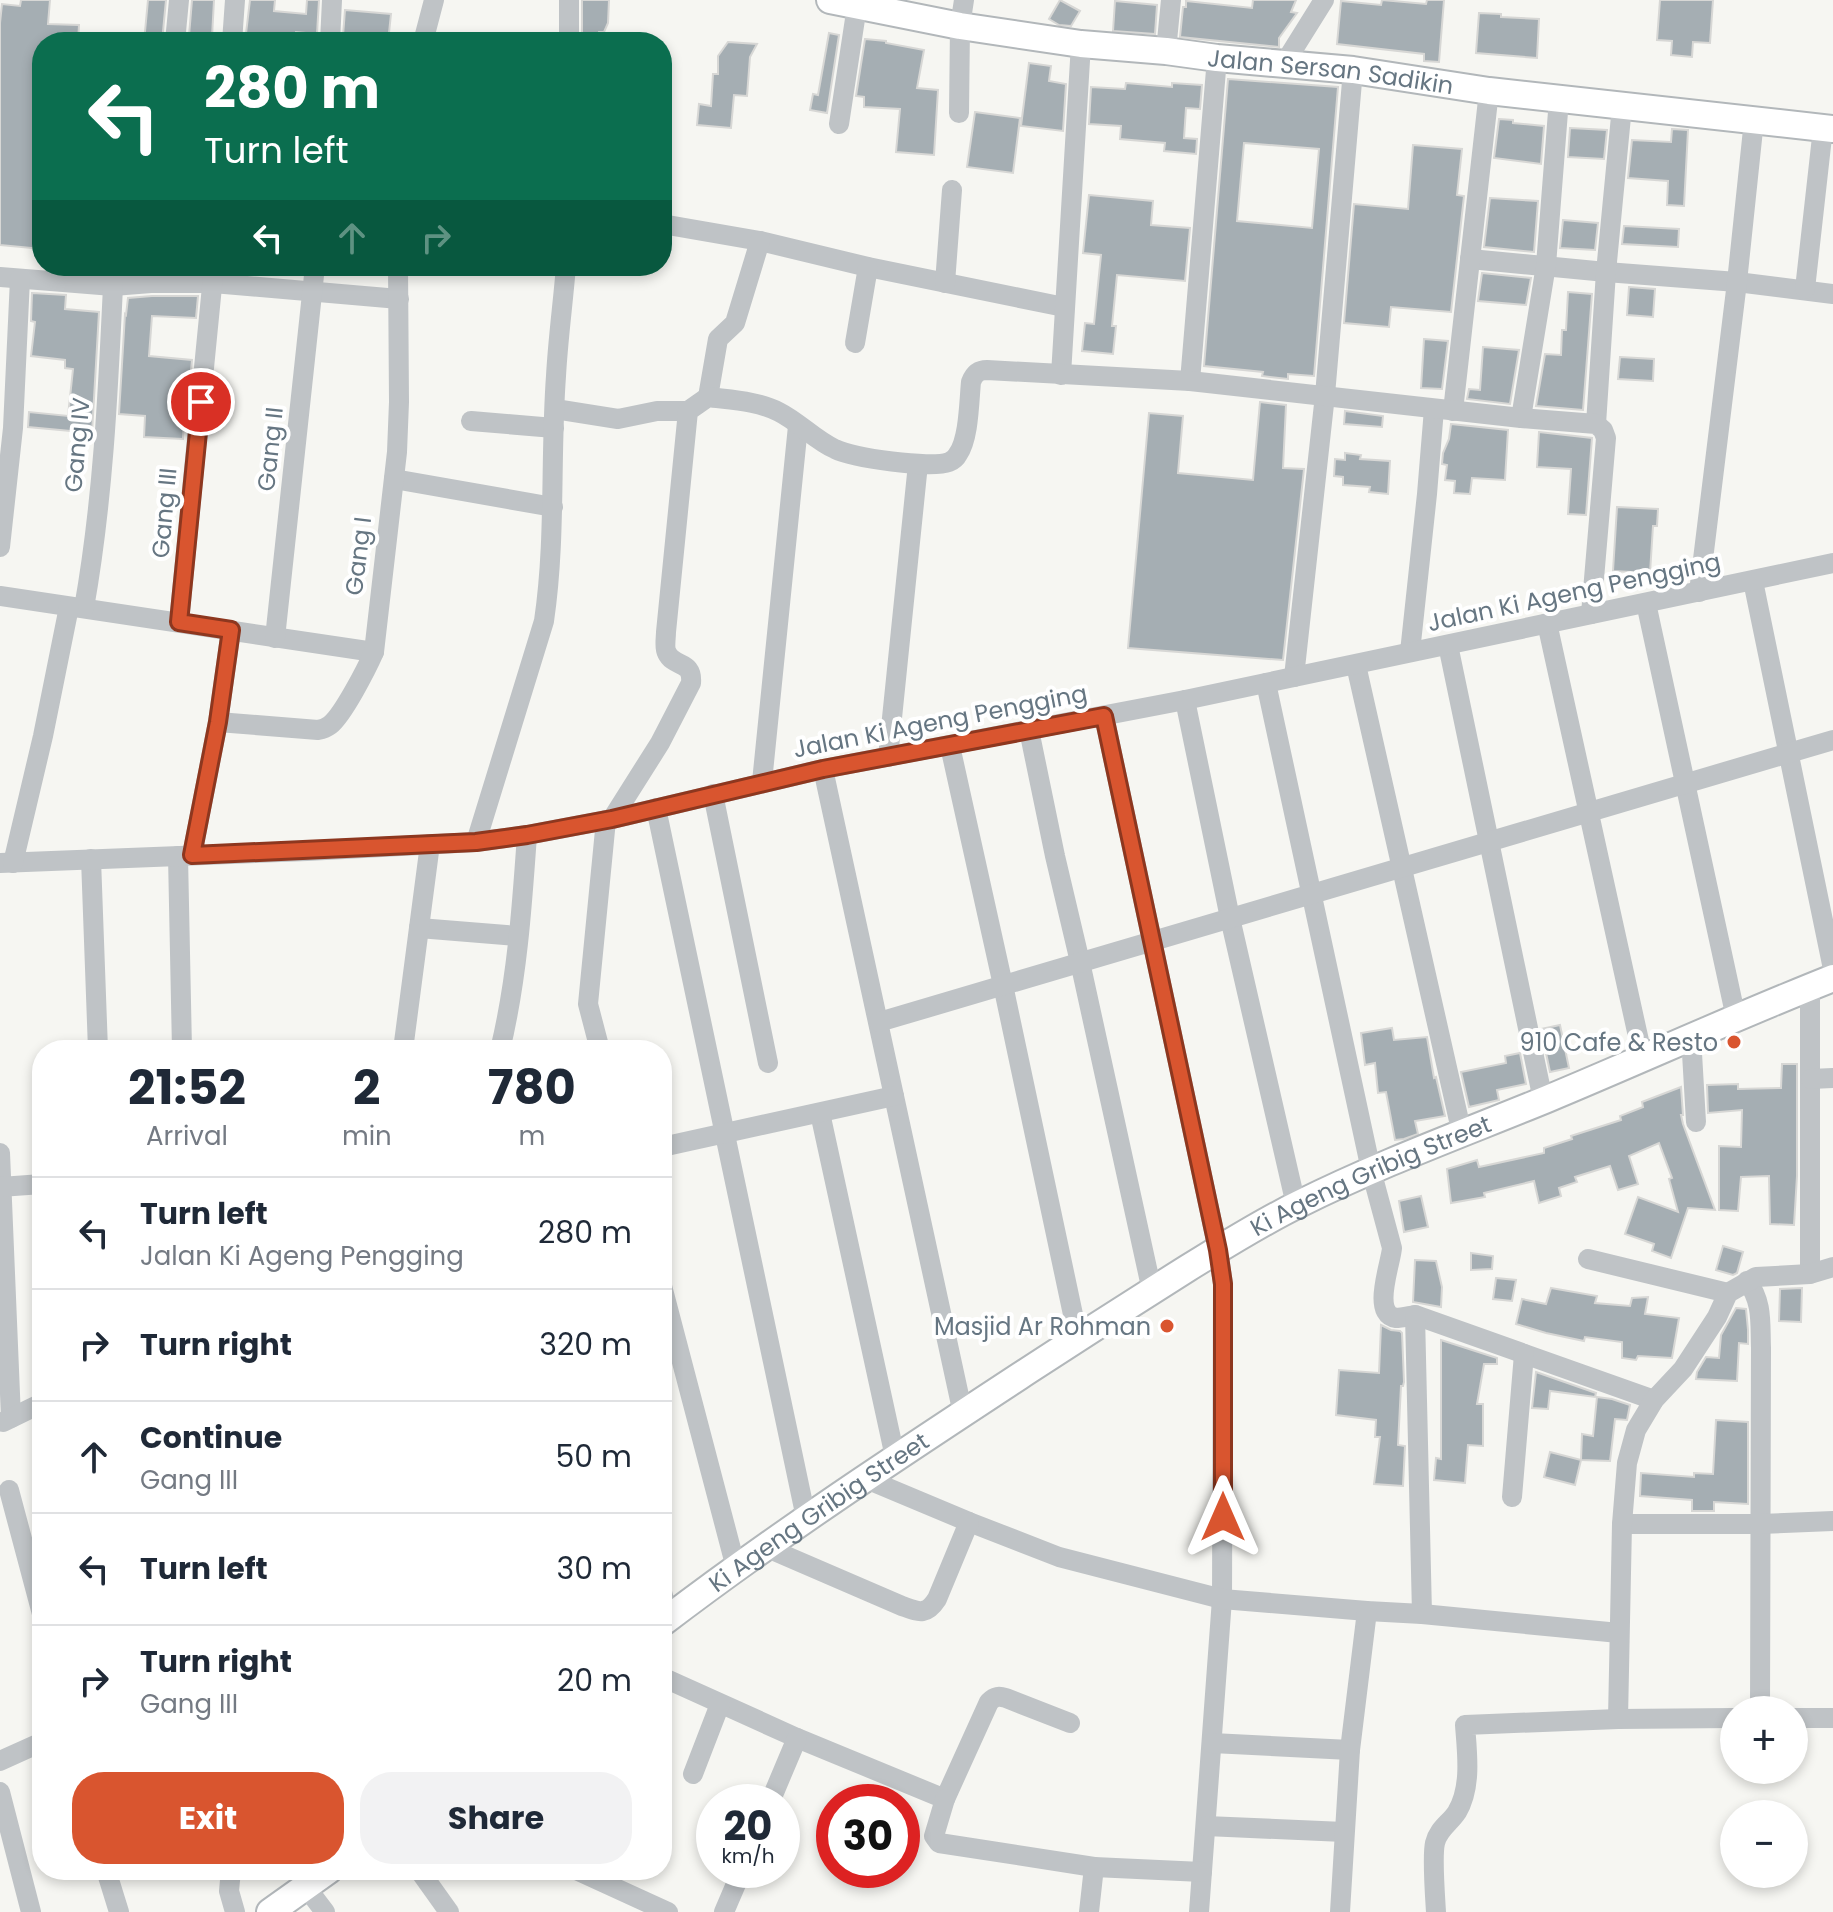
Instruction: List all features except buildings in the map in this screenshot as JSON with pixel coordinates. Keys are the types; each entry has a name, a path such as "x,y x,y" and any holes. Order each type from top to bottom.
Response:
{"main road":[{"name":"Jalan Sersan Sadikin","path":"830,0 960,26 1081,44 1353,70 1489,91 1828,128"},
{"name":"Ki Ageng Gribig Street","path":"672,1615 895,1457 1152,1291 1296,1205 1371,1170 1822,983"},
{"path":"270,1912 315,1880"}],"street":[{"path":"176,32 179,0"},
{"path":"233,32 235,0"},
{"path":"330,32 332,0"},
{"path":"426,32 434,0"},
{"path":"569,0 569,32"},
{"path":"959,113 960,26 964,0"},
{"path":"1166,51 1171,0"},
{"path":"1284,64 1324,0"},
{"path":"839,124 857,6"},
{"path":"1061,375 1081,44"},
{"path":"1190,381 1217,58"},
{"path":"1294,677 1325,395 1353,70"},
{"path":"1410,652 1427,494 1470,259 1489,91"},
{"path":"1521,418 1546,265 1559,99"},
{"path":"1596,424 1606,272 1622,106"},
{"path":"1699,592 1754,120"},
{"path":"1805,289 1828,128"},
{"path":"945,283 952,190"},
{"path":"672,226 760,241 868,267 1064,307"},
{"path":"708,397 718,339 735,323 760,241"},
{"path":"1470,259 1737,282 1833,294"},
{"path":"855,343 868,267"},
{"path":"0,547 13,428 10,278 113,286 148,276"},
{"name":"Gang III","path":"179,622 214,276"},
{"path":"220,276 313,292 399,299"},
{"name":"Gang II","path":"275,638 314,276"},
{"name":"Gang I","path":"218,722 324,729 336,719 366,671 374,652 397,452 398,276"},
{"path":"476,842 544,621 553,507 555,377 565,276"},
{"name":"Gang IV","path":"7,863 93,554 105,444 113,286"},
{"path":"471,421 618,419 657,411 688,411 708,397 740,401 780,412 838,451 879,460 945,463 957,457 964,441 971,382 980,370 1190,381 1596,424 1606,438 1591,614"},
{"path":"597,1040 588,1004 609,819 660,743 691,683 691,672 666,653 688,411"},
{"path":"762,782 798,426"},
{"path":"888,757 918,464"},
{"path":"394,479 553,507"},
{"name":"Jalan Ki Ageng Pengging","path":"7,863 476,842 527,835 823,769 1185,700 1833,563"},
{"path":"1753,581 1833,969"},
{"path":"0,596 374,652"},
{"path":"1646,603 1736,1018"},
{"path":"1547,623 1643,1059"},
{"path":"182,1040 185,856 218,722 231,630"},
{"path":"1448,645 1543,1100"},
{"path":"1356,665 1462,1134"},
{"path":"1266,683 1371,1170 1392,1248 1383,1297 1387,1315 1395,1318 1415,1315 1654,1400"},
{"path":"1185,700 1230,918 1296,1205"},
{"path":"1104,716 1223,1284 1222,1599 1199,1912"},
{"path":"1029,730 1152,1291"},
{"path":"879,1022 1833,740"},
{"path":"950,746 1078,1338"},
{"path":"823,769 963,1414"},
{"path":"713,794 768,1063"},
{"path":"656,808 806,1518"},
{"path":"502,1040 522,912 527,835"},
{"path":"405,1040 430,844"},
{"path":"91,859 98,1040"},
{"path":"419,928 518,936"},
{"path":"1810,1274 1811,1079 1822,983"},
{"path":"1691,1036 1696,1122"},
{"path":"1811,1079 1833,1078"},
{"path":"672,1145 894,1096"},
{"path":"820,1113 895,1457"},
{"path":"0,1153 6,1421 32,1408"},
{"path":"1,1187 32,1185"},
{"path":"1588,1259 1728,1293"},
{"path":"1618,1719 1622,1524 1627,1463 1636,1430 1654,1400 1683,1369 1717,1317 1728,1293 1747,1281 1767,1275 1810,1274 1833,1267"},
{"path":"1747,1281 1755,1292 1760,1324 1760,1696"},
{"path":"1415,1315 1422,1614"},
{"path":"672,1324 736,1568"},
{"path":"1512,1497 1524,1354"},
{"path":"864,1478 1059,1557 1222,1599 1619,1633"},
{"path":"9,1490 32,1576"},
{"path":"1622,1524 1833,1521"},
{"path":"765,1547 921,1612 931,1609 937,1599 969,1522"},
{"path":"1340,1912 1350,1750 1367,1611"},
{"path":"672,1682 797,1738 945,1799"},
{"path":"1070,1723 1006,1698 993,1698 945,1799 934,1836 939,1843 1094,1867 1202,1872"},
{"path":"693,1774 720,1704"},
{"path":"1436,1912 1434,1844 1457,1811 1463,1792 1467,1768 1465,1725 1720,1718"},
{"path":"1808,1718 1833,1718"},
{"path":"778,1784 797,1738"},
{"path":"1212,1743 1350,1750"},
{"path":"0,1761 32,1747"},
{"path":"0,1792 31,1912"},
{"path":"1206,1826 1344,1832"},
{"path":"1089,1912 1094,1867"},
{"path":"109,1880 119,1912"},
{"path":"230,1880 229,1891 235,1912"},
{"path":"426,1880 449,1912"},
{"path":"598,1880 668,1912"},
{"path":"306,1887 325,1912"},
{"path":"724,1912 734,1888"}],"place":[{"name":"910 Cafe & Resto","path":"1734,1042"},
{"name":"Masjid Ar Rohman","path":"1167,1326"}],"route":[{"path":"201,402 179,622 231,630 218,722 192,855 476,842 527,835 612,819 823,769 1104,716 1218,1250 1223,1284 1223,1517"}]}
